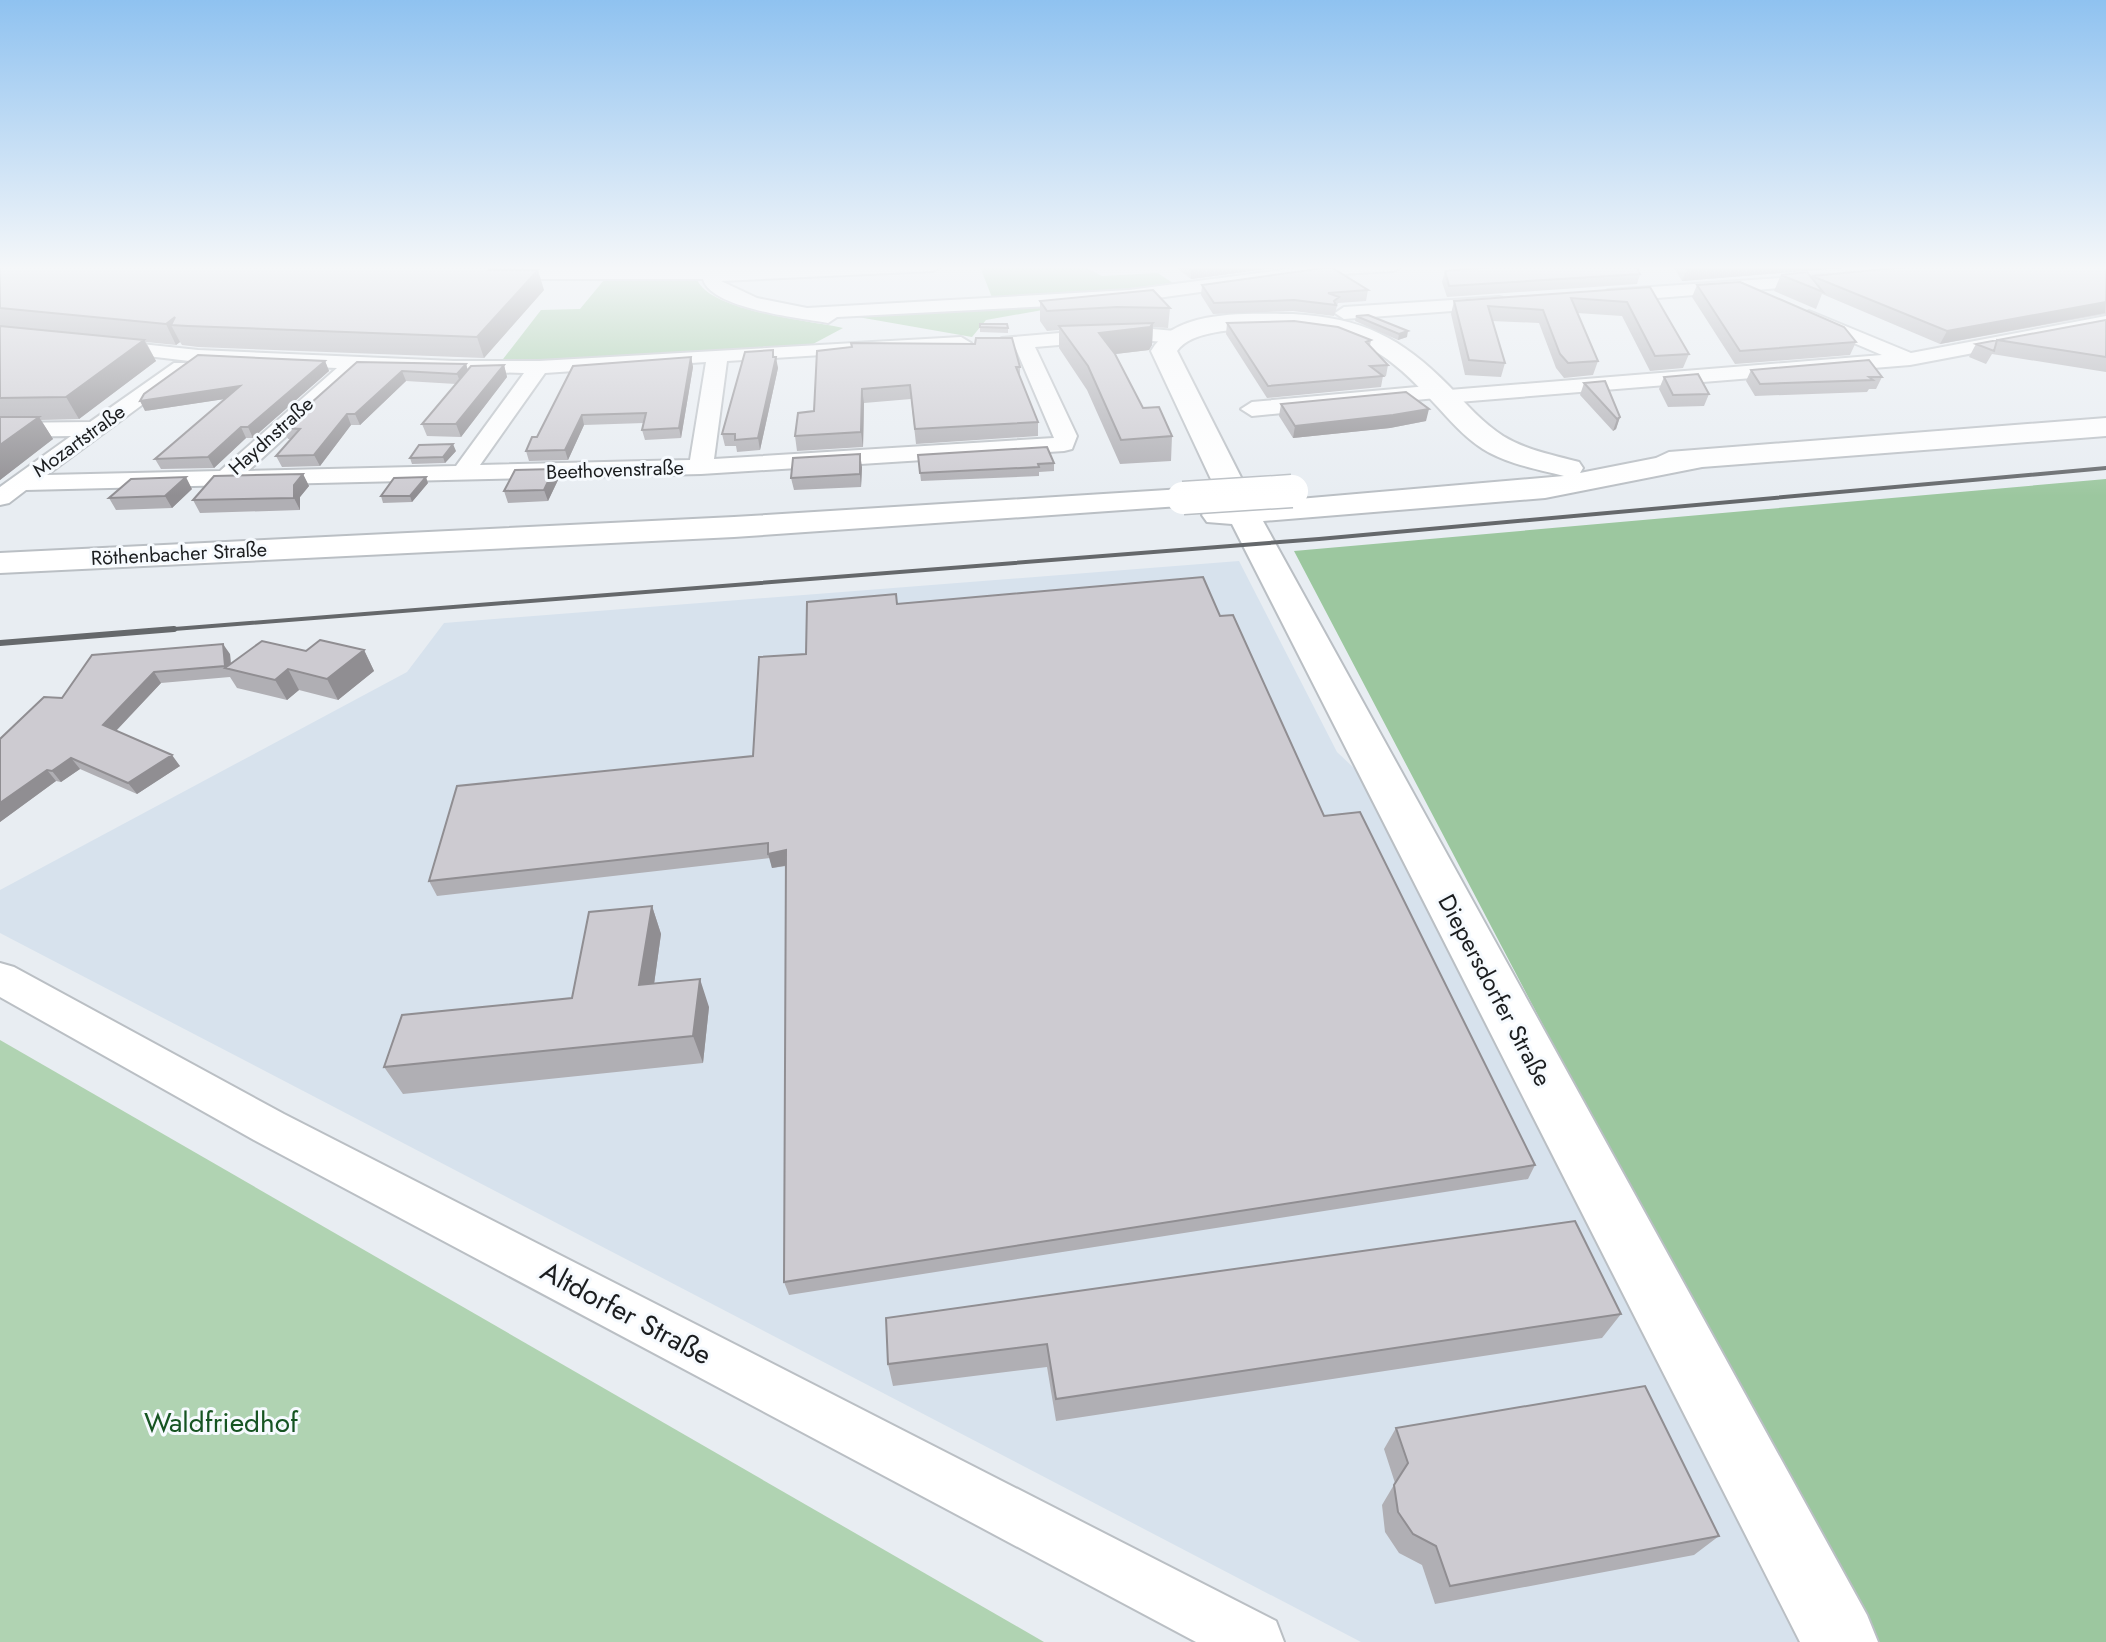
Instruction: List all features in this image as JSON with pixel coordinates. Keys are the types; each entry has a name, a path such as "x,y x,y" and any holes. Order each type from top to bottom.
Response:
{"main road":[{"name":"Diepersdorfer Straße","path":"1171,343 1164,351 1243,513 1840,1642"},
{"path":"1381,343 1443,394 1484,437 1522,455 1568,468"},
{"path":"734,527 1292,491 2106,427"},
{"path":"1478,476 1488,457 1484,437"},
{"path":"734,527 925,536 1545,489 1700,459"},
{"name":"Röthenbacher Straße","path":"0,563 734,527"}],"street":[{"path":"78,344 198,356 454,367 539,367 838,348 1037,343"},
{"path":"1872,343 1910,359"},
{"path":"1252,409 1910,359 1997,343"},
{"name":"Beethovenstraße","path":"22,483 701,467 1064,444 1066,436 1024,344"},
{"name":"Mozartstraße","path":"0,498 198,356"},
{"path":"701,467 717,357"},
{"name":"Haydnstraße","path":"224,480 356,362"},
{"path":"461,475 539,367"},
{"path":"0,430 95,429"},
{"name":"Altdorfer Straße","path":"0,978 214,1097 1255,1642"}],"shaded area":[{"path":"1239,561 1337,752 1373,786 1809,1642 1361,1642 0,933 0,890 407,672 444,623"}],"green space":[{"path":"516,343 816,343 813,344 500,363"},
{"path":"2106,479 2106,1642 1867,1642 1294,551"},
{"name":"Waldfriedhof","path":"0,1040 1044,1642 0,1642"}],"building":[{"path":"0,343 140,343 66,397 0,398"},
{"path":"851,343 1013,343 1020,367 1016,367 1038,422 915,429 910,385 862,389 861,432 795,436 798,413 814,411 817,351 852,347"},
{"path":"1071,343 1106,343 1143,408 1159,407 1172,436 1121,440 1088,366"},
{"path":"1240,343 1367,343 1388,365 1370,366 1383,376 1268,386"},
{"path":"1465,343 1499,343 1505,363 1469,360"},
{"path":"1556,343 1590,343 1598,361 1568,363"},
{"path":"1648,343 1682,343 1689,354 1655,356"},
{"path":"1735,343 1848,343 1740,351"},
{"path":"1983,343 1996,343 1994,351 1976,344"},
{"path":"2014,343 2106,343 2106,357"},
{"path":"773,350 773,357 776,357 758,438 735,440 735,434 722,434 745,352"},
{"path":"198,355 325,361 208,457 155,459 240,386 140,401 144,394"},
{"path":"691,357 679,428 642,430 646,413 582,415 565,450 526,451 532,437 537,437 573,366"},
{"path":"1869,360 1882,377 1869,377 1873,380 1760,384 1751,370"},
{"path":"357,362 466,364 457,374 402,371 355,414 347,414 314,455 276,456 300,429 283,428"},
{"path":"504,365 456,424 422,424 471,366"},
{"path":"1698,374 1709,394 1673,395 1664,377"},
{"path":"1605,381 1620,417 1617,419 1584,383"},
{"path":"1406,392 1429,409 1295,426 1281,404"},
{"path":"0,417 39,417 0,445"},
{"path":"453,444 443,457 410,458 419,445"},
{"path":"1047,447 1054,463 1038,464 1039,467 920,473 918,455"},
{"path":"860,454 860,474 791,478 793,458"},
{"path":"554,469 544,490 504,491 515,470"},
{"path":"303,474 294,485 294,498 193,500 214,476"},
{"path":"186,477 165,496 109,498 131,479"},
{"path":"426,477 410,496 381,496 394,478"},
{"path":"1203,577 1220,616 1233,615 1324,816 1360,812 1535,1165 784,1282 786,850 768,854 768,843 429,881 457,786 753,756 759,657 806,654 807,602 896,594 897,604"},
{"path":"320,640 364,650 327,679 288,669 275,680 225,668 262,641 306,651"},
{"path":"223,644 225,666 154,672 103,725 172,755 128,783 71,758 52,771 47,770 0,803 0,739 44,697 62,698 92,655"},
{"path":"652,906 639,985 700,979 693,1036 384,1067 402,1015 572,998 589,912"},
{"path":"1575,1221 1621,1314 1056,1399 1047,1344 888,1364 886,1318"},
{"path":"1645,1386 1719,1536 1450,1586 1436,1546 1413,1534 1398,1512 1394,1485 1408,1463 1396,1428"}],"railway":[{"path":"155,631 1319,539 2106,468"},
{"path":"155,631 174,629"},
{"path":"149,631 155,631"},
{"path":"0,643 155,631"}]}
